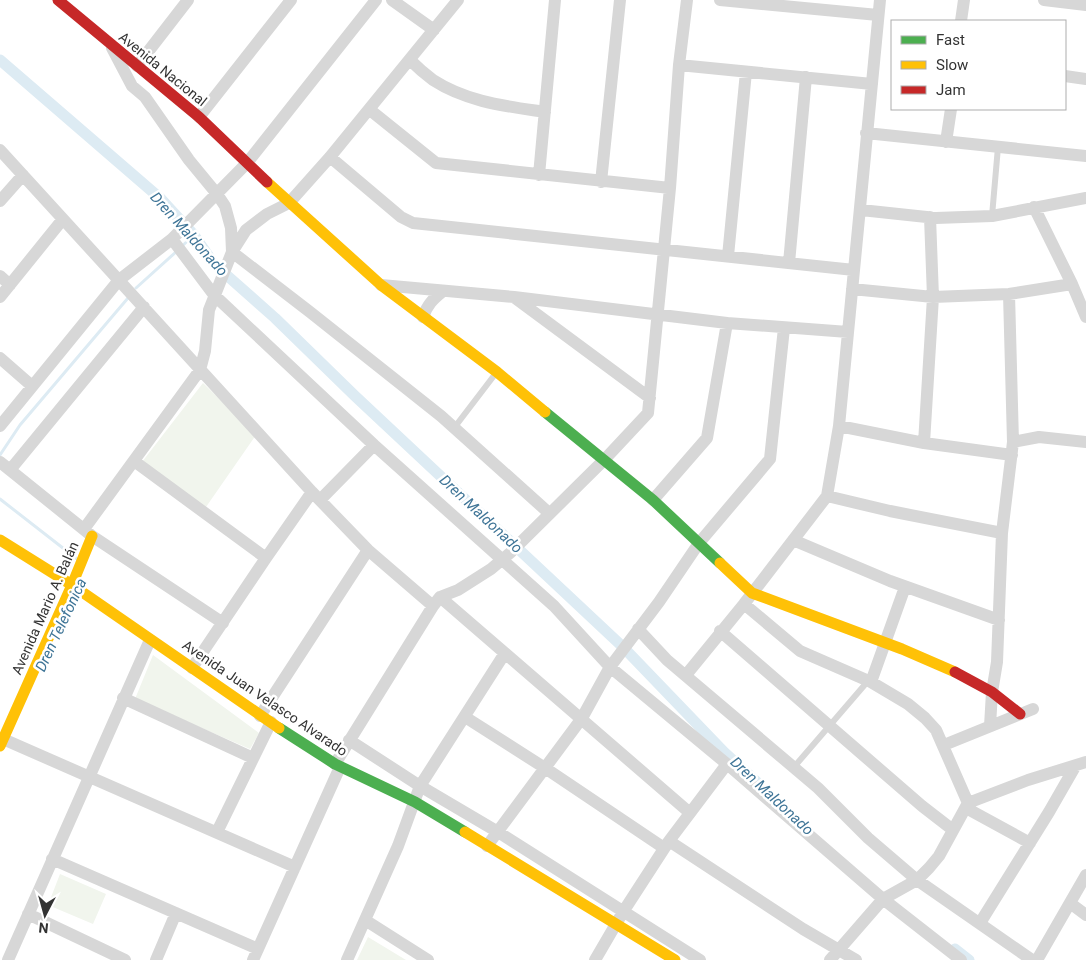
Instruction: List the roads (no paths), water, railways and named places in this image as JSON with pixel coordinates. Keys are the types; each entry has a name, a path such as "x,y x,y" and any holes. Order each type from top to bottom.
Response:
{"street":[{"name":"Avenida Nacional","path":"58,0 199,118 289,203 381,285 496,372 605,459 653,500 752,593"},
{"path":"137,66 188,0"},
{"path":"199,118 291,0"},
{"path":"0,426 119,280 172,239 247,163 376,0"},
{"path":"392,0 434,30"},
{"path":"88,533 134,461 200,370 204,361 209,310 232,252 246,230 267,214 289,203 370,110 458,0"},
{"path":"539,175 555,0"},
{"path":"601,182 620,0"},
{"path":"52,859 176,913 255,954 295,867 349,740 437,602 491,569 506,556 648,414 670,188 679,66 687,0"},
{"path":"720,0 878,15"},
{"path":"686,676 827,496 839,426 880,0"},
{"path":"962,20 964,0"},
{"path":"1044,0 1086,5"},
{"path":"111,46 132,86 145,97 189,160 225,206 231,228 232,252 364,354 454,428 549,513"},
{"path":"410,60 432,79 468,98 544,112"},
{"path":"679,66 872,84"},
{"path":"728,256 746,72"},
{"path":"1066,76 1086,79"},
{"path":"789,263 806,77"},
{"path":"370,110 436,163 670,188"},
{"path":"946,142 950,110"},
{"path":"866,134 1086,156"},
{"path":"0,150 200,370 368,550 505,653 690,813"},
{"path":"330,158 407,221 854,270"},
{"path":"0,201 23,176"},
{"path":"861,210 930,217 992,216 1086,198"},
{"path":"1034,207 1086,317"},
{"path":"924,442 933,297 930,217"},
{"path":"0,297 63,219"},
{"path":"172,239 216,290 374,445 506,556 610,666 884,899 961,960"},
{"path":"0,276 10,285"},
{"path":"852,289 933,297 1009,294 1072,284"},
{"path":"381,285 514,297 727,323 848,332"},
{"path":"423,317 426,308 442,291"},
{"path":"990,726 992,692 997,662 1002,533 1013,442 1009,294"},
{"path":"514,297 650,398"},
{"path":"144,307 5,466 88,533 223,623"},
{"path":"653,500 707,438 727,323"},
{"path":"487,846 582,718 610,666 700,543 770,459 784,328"},
{"path":"0,358 32,386"},
{"path":"839,426 924,442 1012,455"},
{"path":"1013,442 1039,438 1086,442"},
{"path":"192,668 266,558 316,496 374,445"},
{"path":"134,461 266,558"},
{"path":"827,496 890,511 1002,533"},
{"name":"Avenida Mario A. Balán","path":"2,742 72,585 88,533"},
{"name":"Avenida Juan Velasco Alvarado","path":"0,540 72,585 265,719 338,766 414,802 675,960"},
{"path":"792,540 905,587 998,620"},
{"path":"217,832 253,758 265,719 368,550"},
{"path":"870,682 905,587"},
{"path":"752,593 885,643 967,677 992,692 1020,714"},
{"path":"744,604 800,651 870,682 908,704 936,730 944,745 967,806 1030,843"},
{"path":"638,629 667,660 818,788 868,838 917,880 1032,960"},
{"path":"720,631 922,806 953,830"},
{"path":"8,960 88,776 150,640"},
{"path":"347,960 398,846 420,786 505,653"},
{"path":"123,698 253,758"},
{"path":"944,745 1033,709"},
{"path":"465,717 666,844 856,960"},
{"path":"349,740 700,960"},
{"path":"2,742 88,776 295,867"},
{"path":"595,960 666,844 727,764"},
{"path":"830,960 884,899 917,880 939,856 967,806 1028,780 1081,764"},
{"path":"980,923 1081,764"},
{"path":"1037,960 1086,876"},
{"path":"1070,903 1086,915"},
{"path":"156,960 176,913"},
{"path":"28,914 97,954 125,960"},
{"path":"365,920 428,960"}],"lane":[{"path":"992,216 998,147"},
{"path":"454,428 496,372"},
{"path":"794,767 870,682"}],"waterway":[{"name":"Dren Maldonado","path":"0,60 161,199 194,235 214,264 275,318 355,396 624,648 724,752 758,783"},
{"name":"Dren Telefonica","path":"181,247 194,235"},
{"name":"Dren Telefonica","path":"136,288 177,251"},
{"name":"Dren Telefonica","path":"0,455 20,425 128,298"},
{"name":"Dren Telefonica","path":"0,499 77,559"},
{"name":"Dren Maldonado","path":"955,949 969,960"}]}
